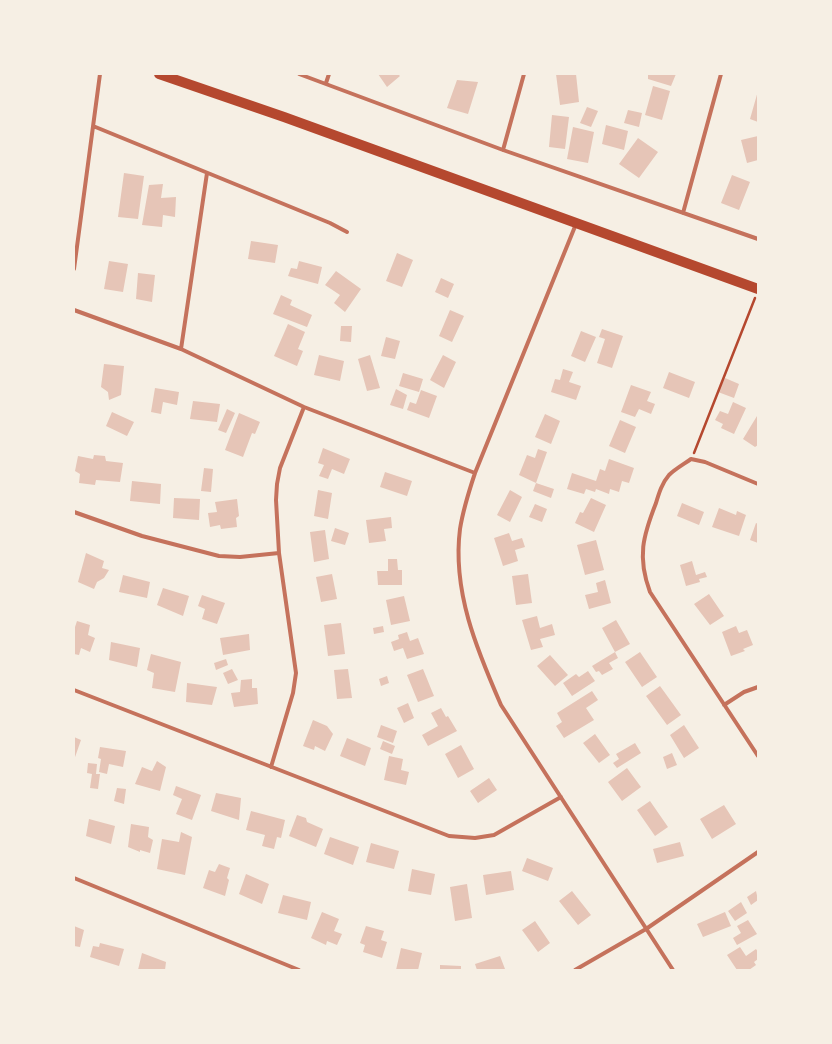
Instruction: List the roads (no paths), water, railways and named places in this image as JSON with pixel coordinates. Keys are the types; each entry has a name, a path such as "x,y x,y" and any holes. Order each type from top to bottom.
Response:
{"main road":[{"path":"159,74 284,117 576,224 757,293"}],"street":[{"path":"74,269 100,74"},
{"path":"299,74 503,150 758,239"},
{"path":"326,83 329,74"},
{"path":"503,150 524,74"},
{"path":"683,213 721,74"},
{"path":"93,126 330,223 347,232"},
{"path":"181,349 207,173"},
{"path":"576,224 475,473 465,504 460,530 463,603 480,657 501,705 673,970"},
{"path":"74,310 181,349 304,407 475,473"},
{"path":"271,767 293,693 296,673 279,553 276,484 280,468 304,407"},
{"path":"758,484 705,462 691,459 670,474 663,484 644,533 642,563 650,592 758,756"},
{"path":"74,512 142,536 219,556 240,557 279,553"},
{"path":"724,705 744,692 758,687"},
{"path":"74,690 432,830 461,838 475,838 494,835 561,797"},
{"path":"575,970 646,929 758,852"},
{"path":"74,878 299,970"}]}
